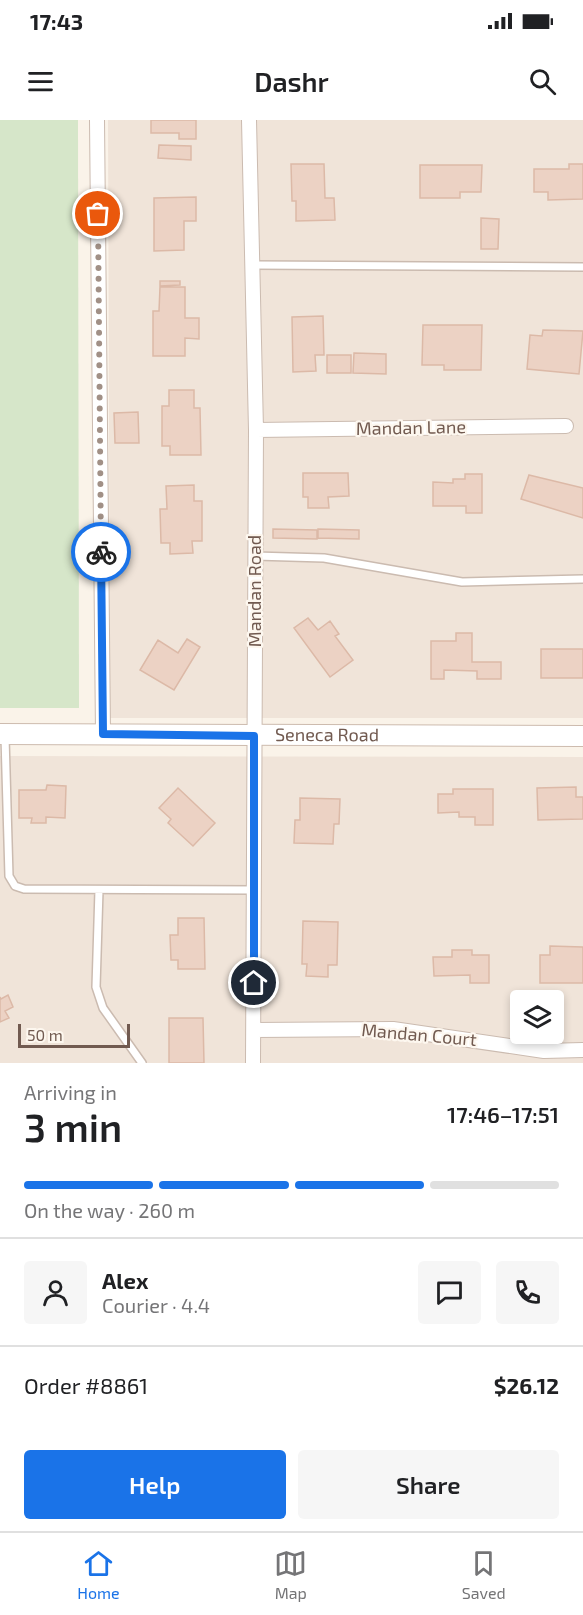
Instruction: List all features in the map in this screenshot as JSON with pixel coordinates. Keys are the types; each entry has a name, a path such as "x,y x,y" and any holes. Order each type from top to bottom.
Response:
{"street":[{"path":"97,120 103,734"},
{"name":"Mandan Road","path":"249,120 256,430 253,1063"},
{"name":"Mandan Lane","path":"256,430 566,426"},
{"name":"Seneca Road","path":"3,734 583,736"},
{"name":"Mandan Court","path":"254,1029 393,1029 544,1051 583,1050"}],"lane":[{"path":"252,265 583,267"},
{"path":"255,556 324,558 462,582 583,579"},
{"path":"3,734 9,876 15,886 24,890 254,890"},
{"path":"99,890 96,987 103,1008 142,1063"}],"shaded area":[{"path":"108,120 583,120 583,718 110,718"},
{"path":"0,756 583,757 583,1063 0,1063"}],"green space":[{"path":"0,120 78,120 79,708 0,708"}],"building":[{"path":"151,120 196,120 196,139 179,139 179,133 151,133"},
{"path":"159,145 191,146 191,160 158,158"},
{"path":"291,164 324,164 325,198 334,198 335,220 296,221 296,201 292,201"},
{"path":"569,164 583,164 583,199 548,200 548,192 534,192 534,169 569,169"},
{"path":"420,165 482,165 481,192 460,192 460,198 420,198"},
{"path":"196,197 196,221 184,221 184,250 154,251 154,198"},
{"path":"481,218 499,219 498,249 481,249"},
{"path":"160,281 180,281 180,285 160,286"},
{"path":"160,287 185,287 185,318 199,318 199,339 185,338 185,356 153,356 153,311 159,311"},
{"path":"323,316 324,355 315,355 316,371 293,372 292,317"},
{"path":"423,325 482,325 481,370 444,370 444,365 422,365"},
{"path":"543,330 583,331 579,374 527,369 530,335 542,336"},
{"path":"354,353 386,354 386,374 353,373"},
{"path":"327,355 351,355 351,373 327,373"},
{"path":"169,390 194,390 194,408 200,408 201,455 170,455 170,446 162,446 162,406 169,406"},
{"path":"138,412 139,443 115,443 114,413"},
{"path":"303,473 348,473 349,496 328,497 329,508 308,508 308,497 303,497"},
{"path":"465,474 482,474 482,513 466,513 466,506 433,506 433,482 453,483 453,479 465,479"},
{"path":"529,475 583,488 583,518 521,499"},
{"path":"194,485 194,501 202,501 202,541 192,541 193,553 170,554 170,543 161,543 160,509 167,509 166,486"},
{"path":"273,529 317,530 317,539 273,538"},
{"path":"318,529 359,530 359,539 318,538"},
{"path":"308,618 318,630 330,621 339,634 335,636 353,660 330,677 294,628"},
{"path":"456,633 472,633 472,662 501,662 501,679 477,679 477,671 444,670 444,679 431,679 431,641 456,641"},
{"path":"187,639 200,647 174,690 140,670 158,640 178,653"},
{"path":"541,649 583,649 583,678 541,678"},
{"path":"47,785 66,786 65,818 46,817 46,823 31,823 32,818 19,818 19,790 46,790"},
{"path":"576,787 576,797 583,797 583,819 538,820 537,788"},
{"path":"178,788 215,823 193,846 168,823 171,819 159,808"},
{"path":"453,789 493,789 493,825 475,825 475,817 459,817 459,812 438,813 438,794 453,794"},
{"path":"300,798 340,799 339,824 334,824 333,844 294,843 295,820 300,820"},
{"path":"178,918 204,918 205,969 178,969 178,960 171,960 170,935 178,935"},
{"path":"303,921 338,922 337,965 328,965 328,977 306,976 307,964 302,964"},
{"path":"550,946 583,947 583,983 540,983 540,955 550,955"},
{"path":"452,950 472,950 472,955 489,955 489,983 470,983 470,975 434,976 433,957 452,957"},
{"path":"8,995 13,1007 5,1011 9,1018 0,1022 0,997 1,999"},
{"path":"169,1018 203,1018 204,1063 169,1063"}],"way so far":[{"path":"98,214 101,552"}],"route":[{"path":"101,552 103,734 254,736 254,983"}]}
